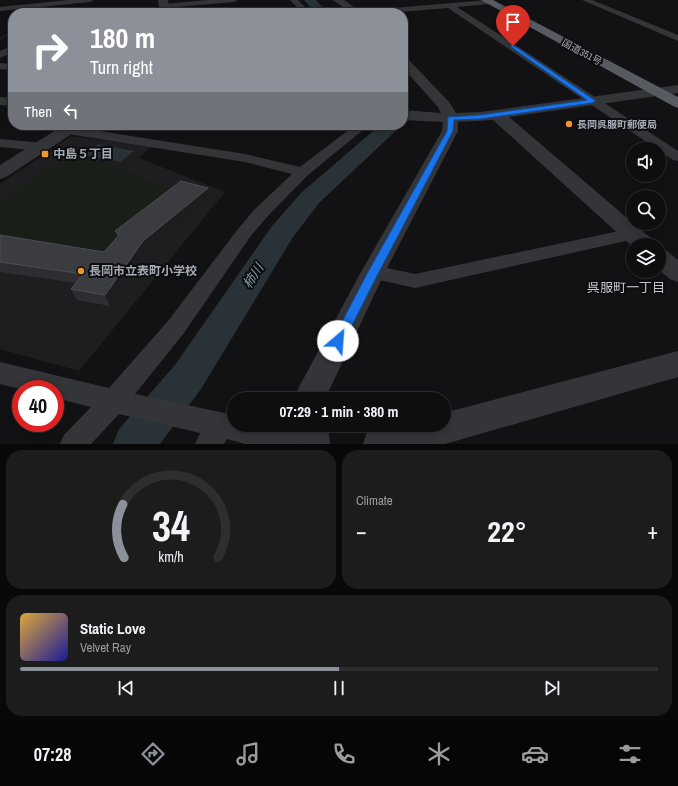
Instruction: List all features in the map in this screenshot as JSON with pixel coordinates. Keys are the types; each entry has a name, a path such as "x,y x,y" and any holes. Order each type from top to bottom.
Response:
{"highway":[{"name":"国道351号","path":"488,1 678,103"}],"street":[{"path":"14,8 19,0"},
{"path":"14,8 90,0"},
{"path":"164,6 234,0"},
{"path":"294,0 302,8"},
{"path":"338,0 350,8"},
{"path":"404,0 415,8"},
{"path":"586,0 678,38"},
{"path":"67,8 75,1"},
{"path":"408,9 450,6 488,1"},
{"path":"450,6 678,157"},
{"path":"313,392 374,272 450,131 451,118 444,104 408,66"},
{"path":"408,115 451,118 496,115 678,89"},
{"path":"496,115 637,238"},
{"path":"0,173 69,130"},
{"path":"84,130 245,158 303,172"},
{"path":"73,444 124,404 176,327 244,233 260,214 303,172 357,130"},
{"path":"0,143 43,147"},
{"path":"374,272 415,281 626,242"},
{"path":"666,263 678,273"},
{"path":"379,444 399,441 678,364"},
{"path":"0,373 124,404 186,417 215,434 292,444"},
{"path":"313,432 314,444"}],"shaded area":[{"name":"長岡市立表町小学校","path":"72,136 151,146 139,158 225,192 79,371 0,349 0,184"},
{"path":"98,144 134,151 120,162 83,155"},
{"path":"80,157 102,162 175,191 103,251 17,239 0,231 0,202 57,163"}],"building":[{"path":"181,181 208,188 143,241 105,295 71,289 83,274 0,262 0,235 104,252 119,235 115,231"}],"waterway":[{"name":"柿川","path":"310,0 317,8"},
{"name":"柿川","path":"134,444 188,377 282,232 310,198 386,130"}],"place":[{"name":"長岡呉服町郵便局","path":"569,124"},
{"name":"中島５丁目","path":"45,154"},
{"name":"長岡市立表町小学校","path":"81,271"}],"district":[{"name":"呉服町一丁目","path":"626,287"}],"route":[{"path":"338,341 450,131 451,118 480,117 592,101 513,46"}]}
